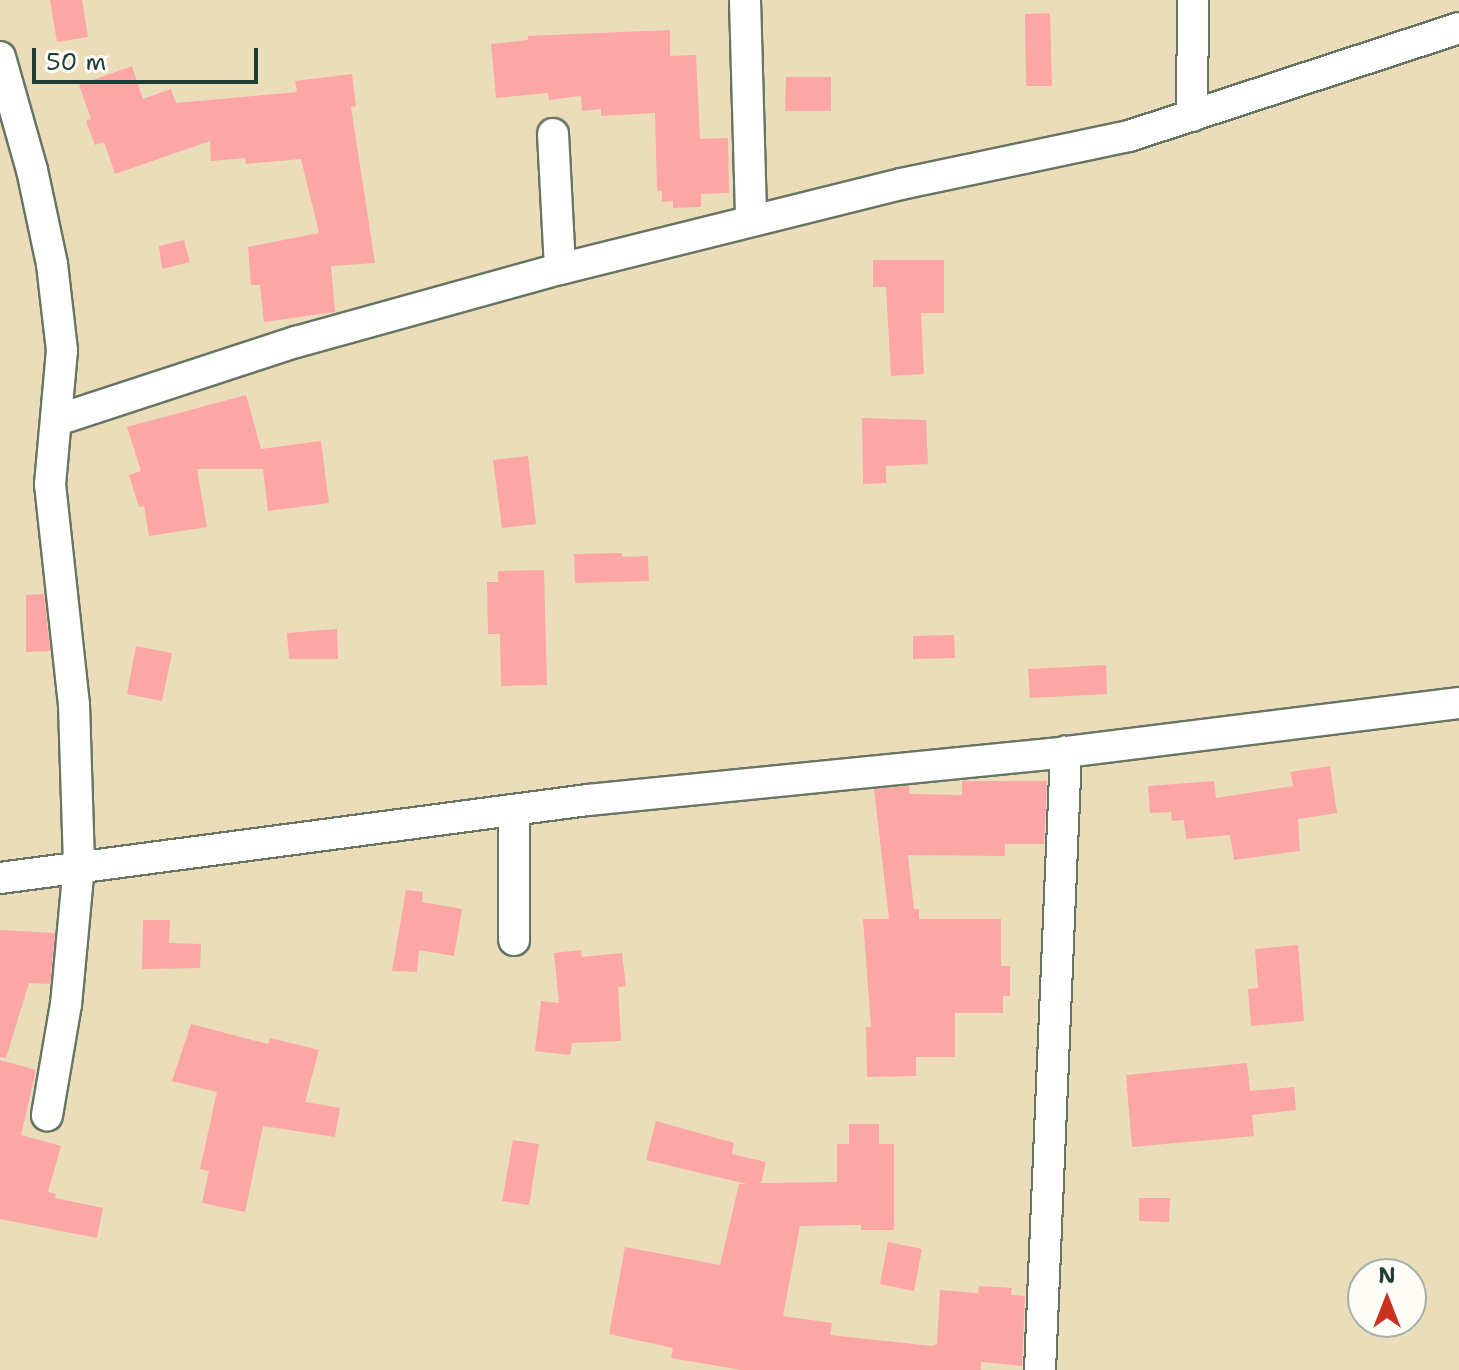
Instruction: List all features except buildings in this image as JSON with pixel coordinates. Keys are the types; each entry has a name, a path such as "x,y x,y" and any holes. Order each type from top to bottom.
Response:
{"street":[{"path":"745,0 751,219"},
{"path":"1192,116 1193,0"},
{"path":"57,420 296,342 560,269 751,219 1129,136 1459,28"},
{"path":"0,57 32,170 52,264 62,350 50,484 74,705 79,865 66,1004 47,1115"},
{"path":"553,134 560,269"},
{"path":"0,878 79,865 514,810 1066,752 1459,703"},
{"path":"1040,1370 1066,752"},
{"path":"514,810 514,940"}]}
